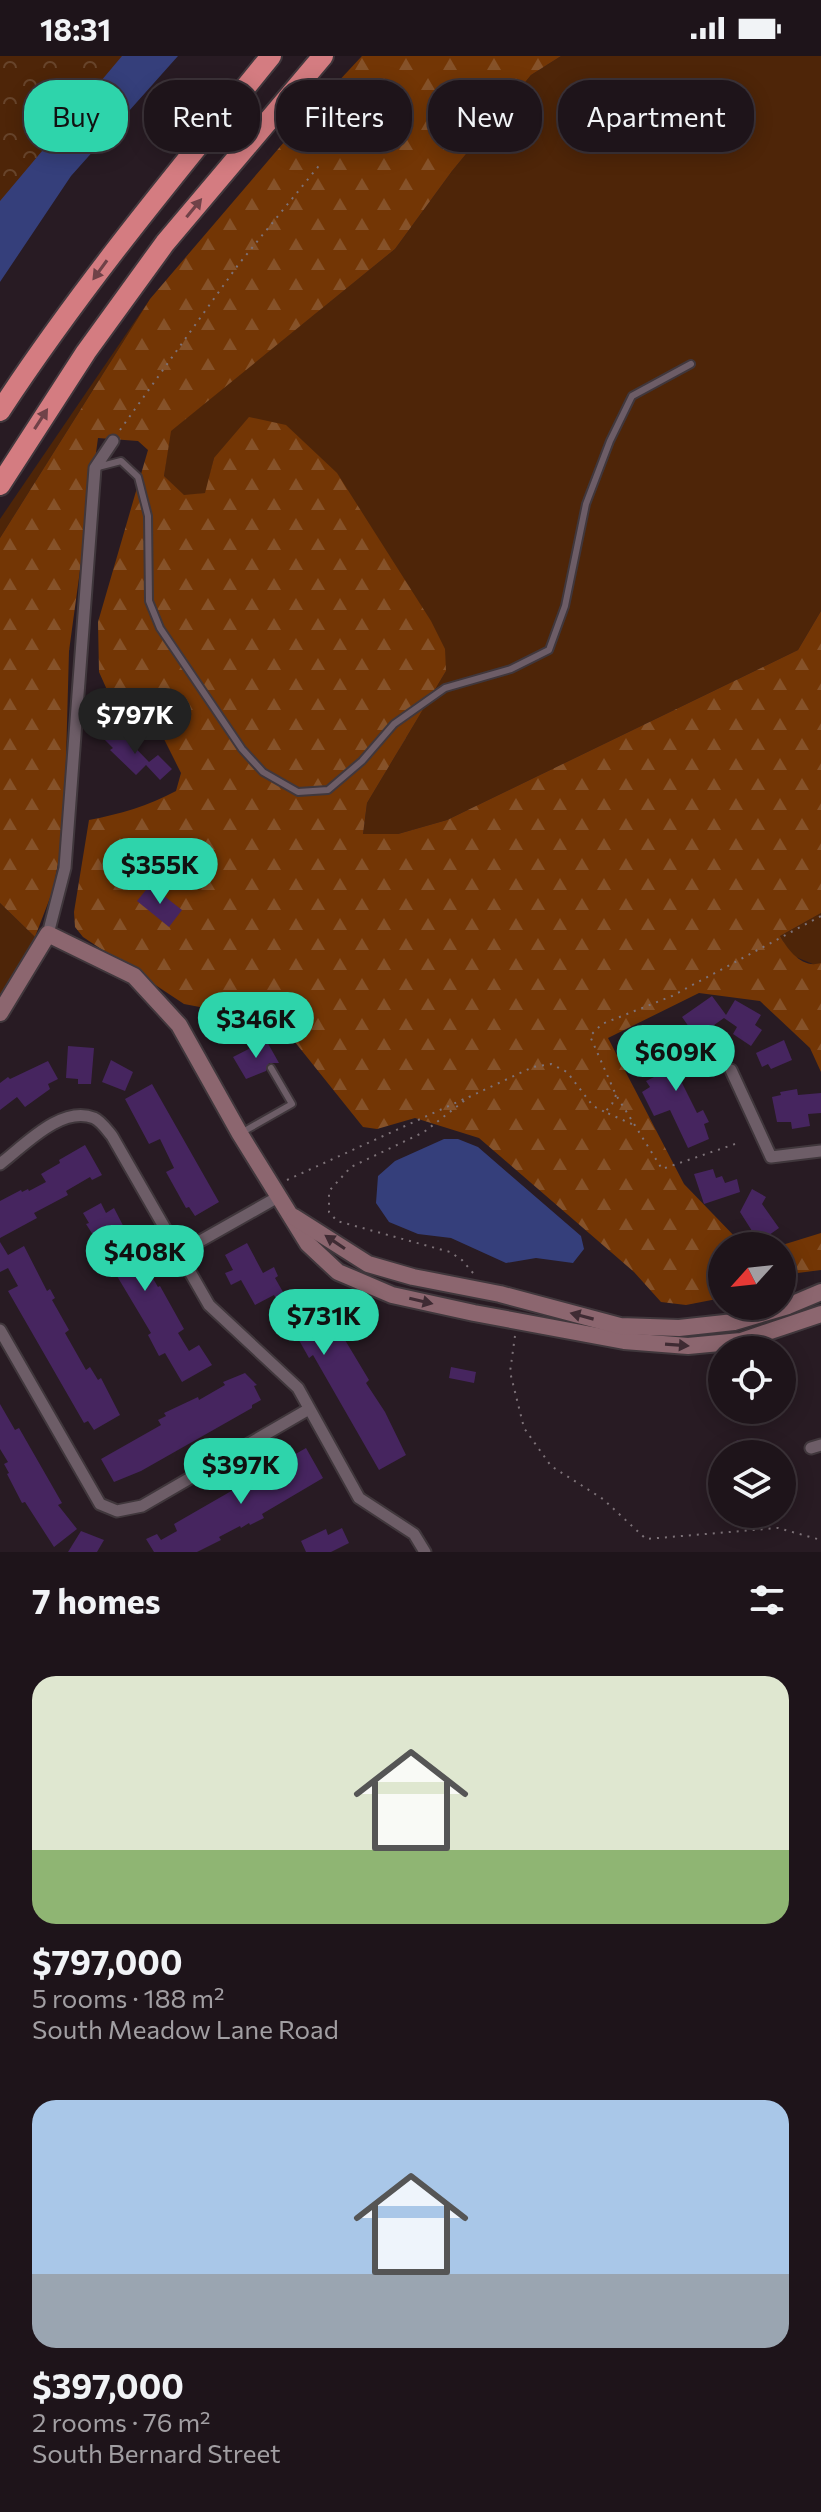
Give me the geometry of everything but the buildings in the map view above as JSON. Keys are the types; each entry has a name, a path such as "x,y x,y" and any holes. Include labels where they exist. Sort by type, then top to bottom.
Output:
{"highway":[{"path":"0,411 35,357 125,236 271,56"},
{"path":"0,485 86,352 165,243 323,56"}],"street":[{"path":"0,1013 48,934 65,868 95,468 113,441"},
{"path":"48,934 134,976 179,1025 240,1134 308,1244 338,1272 392,1295 624,1341 688,1346 741,1341 821,1314"},
{"path":"731,1070 771,1157 821,1151"},
{"path":"0,1164 57,1121 76,1114 97,1119 112,1136 209,1305 298,1388 359,1498 414,1534 425,1552"},
{"path":"179,1253 278,1197"},
{"path":"292,1216 368,1264 413,1277 500,1294 620,1326 679,1328 734,1322 788,1306 821,1292"},
{"path":"0,1330 100,1504 117,1511 142,1506 309,1409"}],"lane":[{"path":"95,468 121,461 138,477 148,516 149,601 160,628 242,749 263,772 298,792 328,790 362,761 394,724 445,688 511,669 549,650 565,606 586,504 610,441 632,396 691,364"},
{"path":"240,1134 292,1104 271,1068"}],"path":[{"path":"113,441 238,265 322,162"},
{"path":"735,1144 662,1169 616,1095 590,1036 602,1024 672,996 821,916"},
{"path":"287,1180 533,1067 551,1064 567,1072 593,1106 635,1126"},
{"path":"605,1112 616,1095"},
{"path":"469,1097 424,1132 351,1167 329,1191 327,1205 337,1221 450,1252 471,1270 477,1281"},
{"path":"517,1321 510,1372 524,1428 551,1466 603,1499 646,1539 778,1528 821,1540"}],"green space":[{"path":"0,56 149,56 128,82 24,80 24,152 70,152 0,238"},
{"path":"362,56 561,56 527,80 428,80 428,152 468,152 395,249 171,431 164,476 184,495 205,493 214,458 249,417 286,425 337,473 431,621 445,649 446,671 367,803 363,834 398,834 447,820 798,650 821,611 821,913 780,936 802,961 821,963 821,1072 810,1048 760,1001 699,993 608,1038 684,1184 730,1232 708,1232 708,1301 686,1305 661,1302 634,1272 479,1138 415,1118 377,1129 363,1127 258,996 205,1008 184,1004 83,937 75,927 74,912 89,820 134,809 176,791 181,773 161,733 108,692 99,672 98,622 148,450 138,441 98,438 69,651 64,831 53,890 35,937 0,903 0,538 150,299 276,151 412,152 412,80 340,80"},
{"path":"561,56 821,56 821,611 798,650 447,820 398,834 363,834 367,803 446,671 214,458 206,493 184,496 164,476 170,431 395,249 468,152 542,152 542,80 527,80"},
{"path":"150,299 0,538 0,519"},
{"path":"0,903 35,937 25,961 0,1000"},
{"path":"821,913 821,963 815,965 791,955 780,936"},
{"path":"821,1233 821,1270 796,1273 796,1241"}],"water":[{"path":"122,56 178,56 157,80 144,80 144,94 128,112 128,80 102,80"},
{"path":"41,152 92,152 71,176 0,282 0,201"},
{"path":"444,1139 458,1139 478,1147 581,1236 584,1249 573,1263 536,1258 506,1263 451,1238 418,1234 389,1222 376,1203 378,1176 395,1161"}]}
